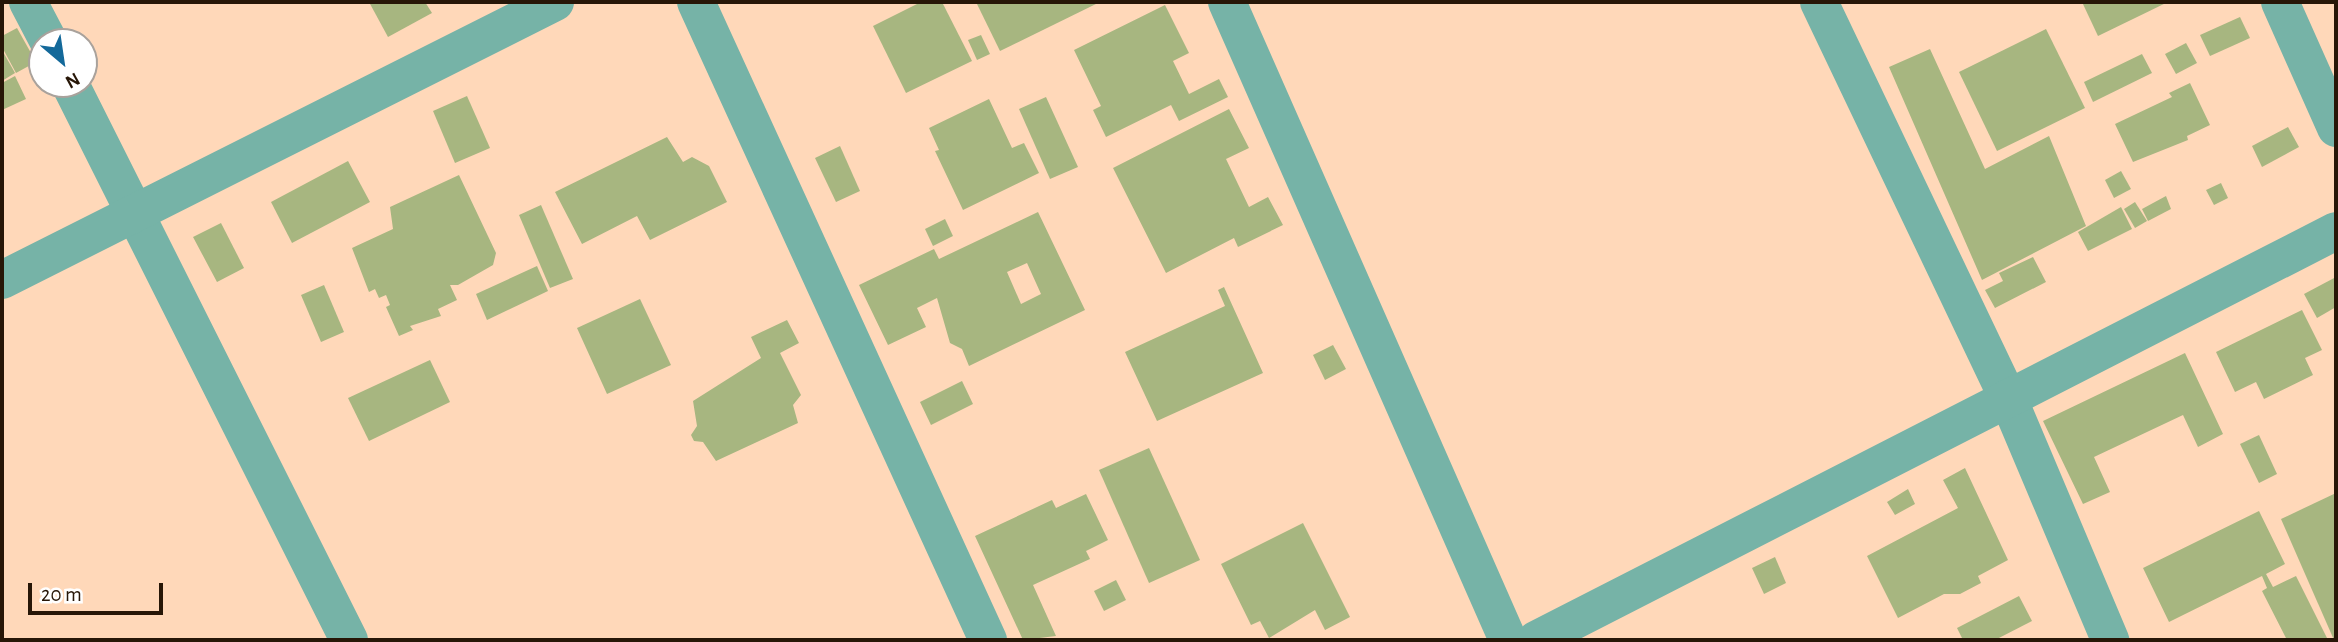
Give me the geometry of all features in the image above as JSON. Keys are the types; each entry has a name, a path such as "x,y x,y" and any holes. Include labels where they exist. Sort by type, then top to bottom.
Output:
{"street":[{"path":"29,2 42,28"},
{"path":"2,280 555,2"},
{"path":"696,2 988,640"},
{"path":"1227,2 1508,640"},
{"path":"1819,2 2008,398 2110,640"},
{"path":"2280,2 2336,128"},
{"path":"77,98 349,640"},
{"path":"1536,640 2336,231"}],"building":[{"path":"369,2 425,2 432,13 388,37"},
{"path":"921,2 942,2 972,61 906,93 873,26"},
{"path":"976,2 1100,2 1000,51"},
{"path":"2082,2 2168,2 2098,36"},
{"path":"1165,5 1189,53 1173,61 1189,94 1219,79 1228,97 1179,121 1171,105 1106,137 1093,110 1101,106 1074,50"},
{"path":"2240,17 2250,38 2210,56 2200,35"},
{"path":"17,28 28,48 28,66 16,73 2,47 2,36"},
{"path":"2046,29 2085,108 1997,151 1959,72"},
{"path":"981,35 990,54 977,60 968,40"},
{"path":"2186,43 2197,63 2176,74 2165,54"},
{"path":"1930,49 1985,169 2049,136 2086,226 1982,280 1889,67"},
{"path":"2,50 15,73 2,81"},
{"path":"2142,54 2152,73 2093,102 2084,82"},
{"path":"15,76 26,99 2,110 2,83"},
{"path":"2190,83 2210,125 2187,136 2188,140 2133,162 2115,124 2172,97 2169,93"},
{"path":"467,96 490,148 455,163 433,111"},
{"path":"1046,97 1078,167 1050,179 1019,109"},
{"path":"989,99 1012,148 1024,143 1039,173 963,210 935,151 939,150 929,128"},
{"path":"1229,109 1249,148 1226,159 1249,207 1268,197 1283,225 1238,247 1234,238 1166,273 1113,168"},
{"path":"2288,127 2299,147 2262,167 2252,146"},
{"path":"667,137 683,162 692,157 709,166 727,202 650,240 637,216 582,244 555,192"},
{"path":"840,146 860,191 836,202 815,158"},
{"path":"348,161 370,202 292,243 271,202"},
{"path":"2121,171 2131,189 2114,198 2105,180"},
{"path":"459,175 496,253 493,265 458,285 450,285 457,300 438,309 441,316 410,326 413,330 399,336 386,307 390,305 386,295 379,298 375,289 369,292 352,248 393,229 390,207"},
{"path":"2221,183 2228,198 2214,205 2206,190"},
{"path":"2166,196 2171,209 2148,221 2142,209"},
{"path":"2135,202 2147,221 2135,228 2124,209"},
{"path":"541,205 573,279 550,288 519,215"},
{"path":"2121,207 2132,229 2088,251 2078,232"},
{"path":"1038,212 1085,310 969,366 962,349 950,343 937,298 917,308 926,327 888,345 859,285 934,249 939,259","holes":["1027,263 1041,294 1021,304 1007,272"]},
{"path":"945,219 953,236 933,246 925,229"},
{"path":"221,223 244,268 217,282 193,237"},
{"path":"2033,257 2046,282 1995,308 1985,290 2003,281 1999,273"},
{"path":"537,266 548,291 487,320 476,294"},
{"path":"2336,277 2336,307 2317,318 2304,294"},
{"path":"324,285 344,332 321,342 301,295"},
{"path":"1224,287 1263,373 1157,421 1125,352 1225,306 1218,290"},
{"path":"640,299 671,365 607,394 577,328"},
{"path":"2302,310 2322,350 2305,358 2313,375 2264,399 2256,382 2235,392 2216,352"},
{"path":"787,320 799,343 780,353 801,395 793,405 798,423 716,461 703,442 694,441 691,435 697,426 693,401 761,358 751,337"},
{"path":"1333,345 1346,369 1325,380 1313,355"},
{"path":"2185,353 2223,434 2198,447 2183,415 2094,457 2110,492 2083,504 2043,421"},
{"path":"430,360 450,402 369,441 348,398"},
{"path":"962,381 973,404 931,425 920,402"},
{"path":"2259,435 2277,474 2259,483 2240,444"},
{"path":"1149,448 1200,560 1149,583 1099,470"},
{"path":"1965,468 2008,560 1978,576 1981,583 1960,594 1944,594 1898,618 1867,556 1958,508 1943,480"},
{"path":"1908,489 1915,504 1895,515 1887,502"},
{"path":"2336,493 2336,639 2334,640 2281,519"},
{"path":"1086,494 1108,540 1086,551 1090,559 1033,585 1056,636 1023,640 975,536 1052,500 1056,508"},
{"path":"2259,511 2285,564 2266,574 2273,587 2296,576 2328,640 2287,640 2262,591 2267,588 2262,576 2169,622 2143,568"},
{"path":"1303,523 1350,617 1325,630 1315,610 1269,638 1260,621 1251,625 1221,564"},
{"path":"1775,557 1786,583 1764,594 1752,568"},
{"path":"1116,580 1126,600 1104,611 1094,591"},
{"path":"2019,596 2032,621 1995,640 1963,640 1957,628"}]}
